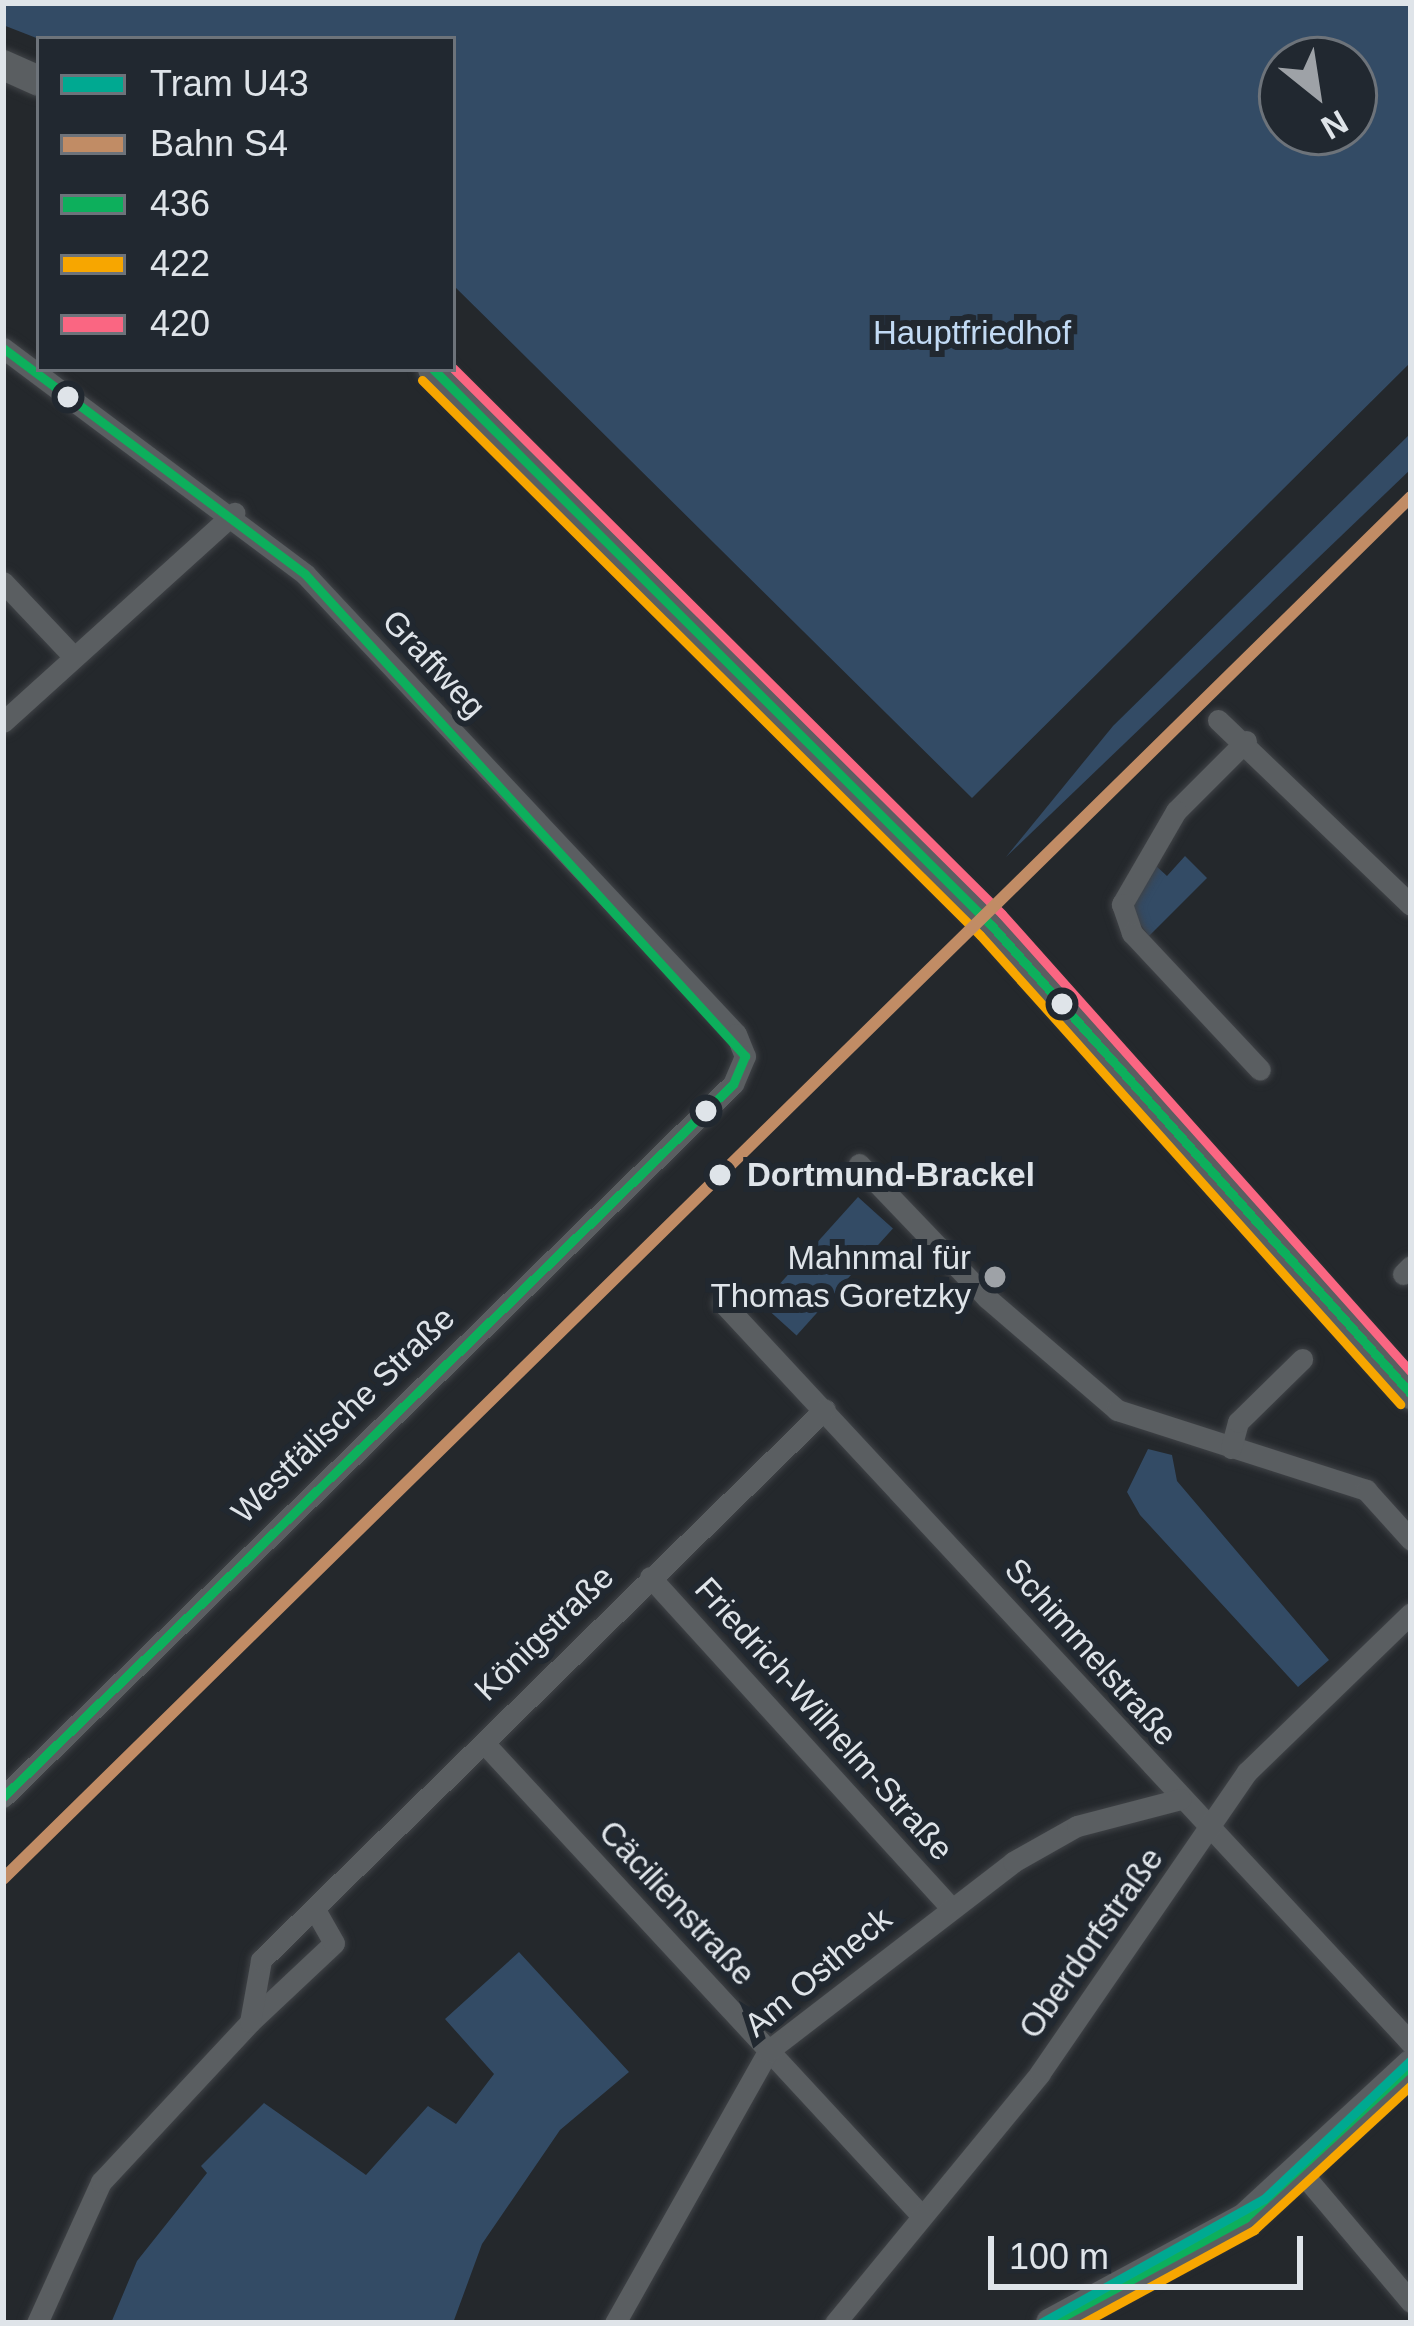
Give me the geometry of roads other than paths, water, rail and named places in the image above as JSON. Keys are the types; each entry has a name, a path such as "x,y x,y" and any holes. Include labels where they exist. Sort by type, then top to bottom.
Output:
{"main road":[{"path":"3,65 36,80"},
{"path":"436,372 992,925 1411,1394"},
{"path":"1051,2323 1224,2230 1302,2173 1411,2065"}],"street":[{"name":"Graffweg","path":"3,348 36,372"},
{"name":"Graffweg","path":"37,372 234,513 304,574 736,1034 745,1057 733,1084"},
{"path":"3,722 234,513"},
{"path":"3,582 73,656"},
{"path":"1219,720 1246,741 1411,905"},
{"path":"1246,741 1176,811 1122,904 1132,933 1260,1070"},
{"name":"Westfälische Straße","path":"3,1798 733,1084"},
{"path":"860,1164 987,1298 1117,1410 1366,1490 1411,1540"},
{"name":"Schimmelstraße","path":"723,1303 1411,2043"},
{"path":"1231,1448 1238,1422 1302,1359"},
{"name":"Königstraße","path":"250,2022 261,1960 825,1409"},
{"name":"Friedrich-Wilhelm-Straße","path":"650,1577 949,1906"},
{"name":"Oberdorfstraße","path":"836,2323 920,2214 1040,2073 1211,1831 1247,1772 1411,1613"},
{"name":"Cäcilienstraße","path":"484,1743 920,2214"},
{"name":"Am Ostheck","path":"615,2323 767,2051 949,1906 1077,1826 1181,1799"},
{"path":"38,2323 101,2182 250,2022 334,1943 314,1908"},
{"path":"1302,2173 1411,2302"}],"tram line":[{"name":"U43","path":"1041,2323 1264,2199 1411,2060"}],"rail line":[{"name":"S4","path":"3,1879 1411,497"}],"place":[{"name":"Dortmund-Brackel","path":"720,1175"},
{"name":"Mahnmal für Thomas Goretzky","path":"995,1277"}],"park label":[{"name":"Hauptfriedhof","path":"972,333"}]}
